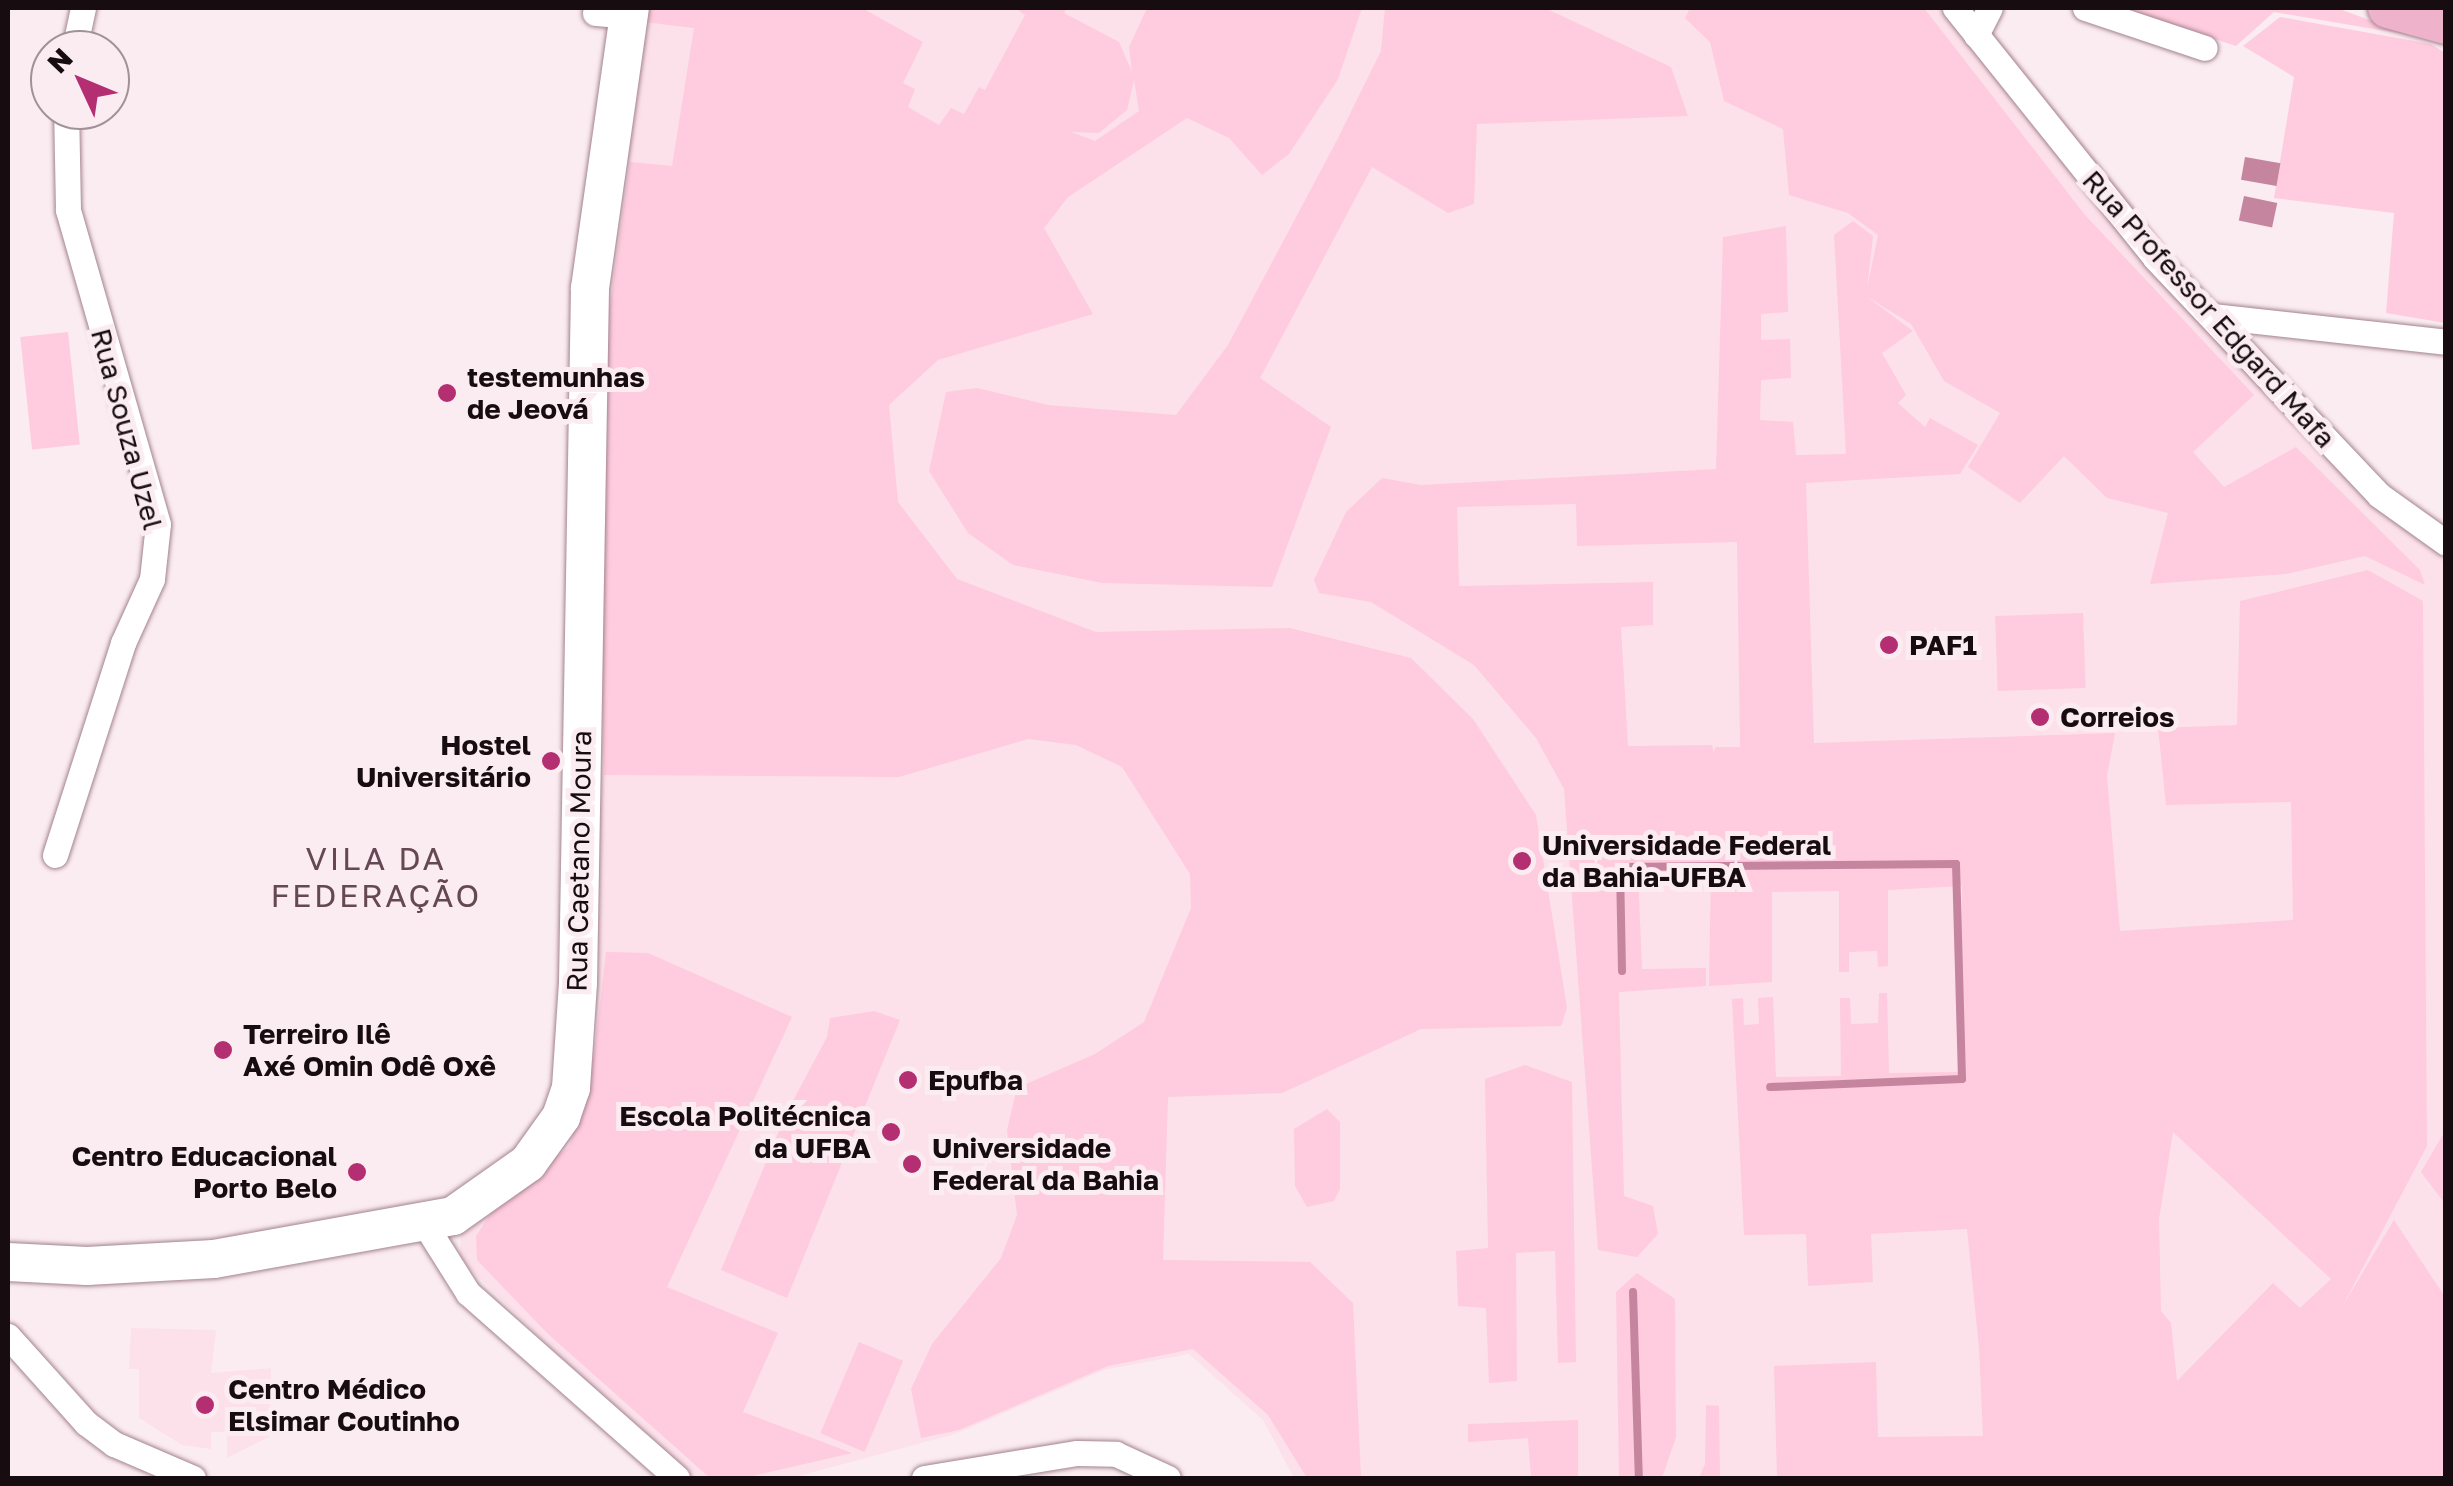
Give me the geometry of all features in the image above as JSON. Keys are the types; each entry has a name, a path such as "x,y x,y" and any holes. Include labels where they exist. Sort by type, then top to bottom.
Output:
{"main road":[{"path":"2388,8 2446,24"},
{"name":"Rua Caetano Moura","path":"8,1262 87,1266 214,1259 424,1223 478,1204 528,1164 562,1117 571,1088 590,288 618,12"}],"street":[{"name":"Rua Professor Edgard Mafa","path":"1955,8 2155,258 2379,496 2446,543"},
{"path":"1976,35 1990,8"},
{"path":"2085,8 2204,48"},
{"name":"Rua Souza Uzel","path":"55,855 123,644 152,579 158,524 68,210 66,130"},
{"path":"2212,316 2446,342"},
{"path":"424,1223 468,1293 677,1478"},
{"path":"8,1336 86,1423 114,1444 193,1478"},
{"path":"924,1478 1077,1453 1116,1454 1168,1478"}],"shaded area":[{"name":"Universidade Federal da Bahia-UFBA","path":"639,8 1973,8 2259,359 2445,545 2445,1478 1294,1478 1263,1420 1189,1354 1104,1370 955,1434 791,1478 683,1478 460,1259 461,1231 567,1141 596,1040 605,310"},
{"path":"645,8 862,8 923,42 903,83 915,89 908,107 939,125 951,108 964,114 979,87 985,90 1025,15 1015,8 1067,8 1064,13 1119,42 1132,72 1129,47 1147,8 1362,8 1338,79 1289,154 1262,175 1229,138 1187,118 1068,197 1044,228 1093,314 938,360 889,405 898,502 957,579 1096,632 1290,628 1411,658 1473,719 1536,815 1567,1008 1561,1026 1421,1029 1282,1093 1168,1097 1163,1260 1310,1262 1353,1303 1361,1478 1307,1478 1268,1415 1193,1349 1108,1366 959,1430 921,1438 911,1389 932,1344 1001,1258 1017,1215 1007,1130 1017,1088 1095,1054 1144,1022 1191,908 1190,874 1122,767 1076,745 1028,739 899,777 604,775 597,398 630,162 672,166 694,28 644,22","holes":["1134,80 1139,111 1095,141 1071,132 1099,133 1127,110"]},
{"path":"1385,8 1545,8 1671,67 1688,116 1477,124 1474,204 1448,213 1372,167 1260,378 1331,427 1272,587 1102,583 1013,565 968,533 929,471 946,392 977,388 1048,405 1176,415 1228,345 1336,142 1381,51"},
{"path":"1690,8 1924,8 2085,215 2254,395 2193,452 2224,487 2296,447 2420,570 2425,585 2365,556 2286,574 2150,584 2168,513 2107,498 2064,456 2020,503 1968,467 2000,413 1944,381 1911,324 1866,296 1913,331 1882,353 1906,395 1898,403 1925,427 1930,418 1978,445 1960,474 1806,483 1814,743 2115,733 2107,776 2120,931 2293,920 2291,802 2166,805 2158,728 2237,725 2240,601 2368,570 2423,601 2427,1146 2341,1309 2394,1220 2445,1297 2445,1478 1777,1478 1774,1366 1876,1362 1878,1437 1983,1436 1979,1348 1967,1229 1871,1234 1873,1282 1808,1286 1806,1234 1744,1235 1732,999 1743,998 1744,1025 1759,1024 1758,998 1773,997 1776,1077 1841,1076 1840,998 1850,998 1851,1024 1878,1023 1879,993 1887,993 1889,1073 1958,1072 1962,886 1888,890 1888,966 1878,967 1877,951 1849,952 1849,972 1839,972 1839,891 1772,892 1772,982 1709,986 1711,870 1638,873 1642,969 1706,968 1706,986 1619,992 1624,1196 1653,1206 1658,1234 1637,1257 1598,1250 1564,789 1536,738 1474,665 1371,602 1319,593 1314,580 1346,512 1382,478 1421,485 1716,469 1723,237 1786,226 1788,312 1761,314 1761,340 1790,339 1791,378 1761,380 1760,420 1793,422 1796,455 1846,454 1834,235 1853,221 1873,236 1867,289 1878,235 1848,213 1789,195 1783,129 1724,101 1710,42 1685,18","holes":["1576,504 1577,546 1737,542 1740,747 1715,747 1714,753 1712,745 1628,746 1621,627 1653,625 1653,582 1459,586 1457,507","2173,1132 2331,1279 2300,1308 2273,1283 2177,1381 2171,1323 2161,1311 2159,1219"]},
{"path":"2122,8 2337,8 2409,35 2274,12 2236,46"},
{"path":"2280,17 2431,44 2445,53 2445,323 2386,313 2394,213 2274,198 2294,77 2243,46"},
{"path":"2245,157 2280,163 2276,186 2241,180"},
{"path":"2244,196 2277,203 2272,228 2239,220"},
{"path":"68,332 80,444 32,449 20,337"},
{"path":"2083,613 2086,688 1998,691 1995,616"},
{"path":"606,952 648,953 792,1017 667,1287 778,1333 743,1412 852,1453 744,1478 710,1478 547,1333 477,1260 476,1236 499,1201 569,1147 594,1056"},
{"path":"874,1011 900,1020 787,1298 721,1270 787,1112 827,1037 830,1018"},
{"path":"1525,1065 1572,1082 1576,1362 1558,1363 1555,1251 1516,1253 1517,1381 1489,1383 1486,1308 1458,1306 1456,1251 1488,1248 1485,1079"},
{"path":"1327,1109 1340,1122 1340,1189 1334,1201 1307,1207 1295,1186 1294,1129"},
{"path":"2446,1133 2445,1204 2421,1172"},
{"path":"1637,1273 1675,1299 1676,1437 1662,1478 1619,1478 1616,1292"},
{"name":"Centro Médico Elsimar Coutinho","path":"131,1328 216,1330 211,1373 271,1368 269,1437 227,1458 227,1432 211,1432 211,1449 182,1445 139,1418 139,1369 129,1369"},
{"path":"859,1342 903,1361 865,1452 820,1433"},
{"path":"1706,1405 1719,1406 1720,1478 1699,1478 1705,1464"},
{"path":"1578,1420 1578,1478 1531,1478 1528,1438 1468,1442 1468,1424"}],"waterway":[{"path":"1622,971 1620,867 1956,864 1962,1079 1770,1087"},
{"path":"1633,1292 1639,1478"}],"place":[{"name":"testemunhas de Jeová","path":"447,393"},
{"name":"PAF1","path":"1889,645"},
{"name":"Correios","path":"2040,717"},
{"name":"Hostel Universitário","path":"551,761"},
{"name":"Universidade Federal da Bahia-UFBA","path":"1522,861"},
{"name":"Terreiro Ilê Axé Omin Odê Oxê","path":"223,1050"},
{"name":"Epufba","path":"908,1080"},
{"name":"Escola Politécnica da UFBA","path":"891,1132"},
{"name":"Universidade Federal da Bahia","path":"912,1164"},
{"name":"Centro Educacional Porto Belo","path":"357,1172"},
{"name":"Centro Médico Elsimar Coutinho","path":"205,1405"}],"district":[{"name":"VILA DA FEDERAÇÃO","path":"376,878"}]}
